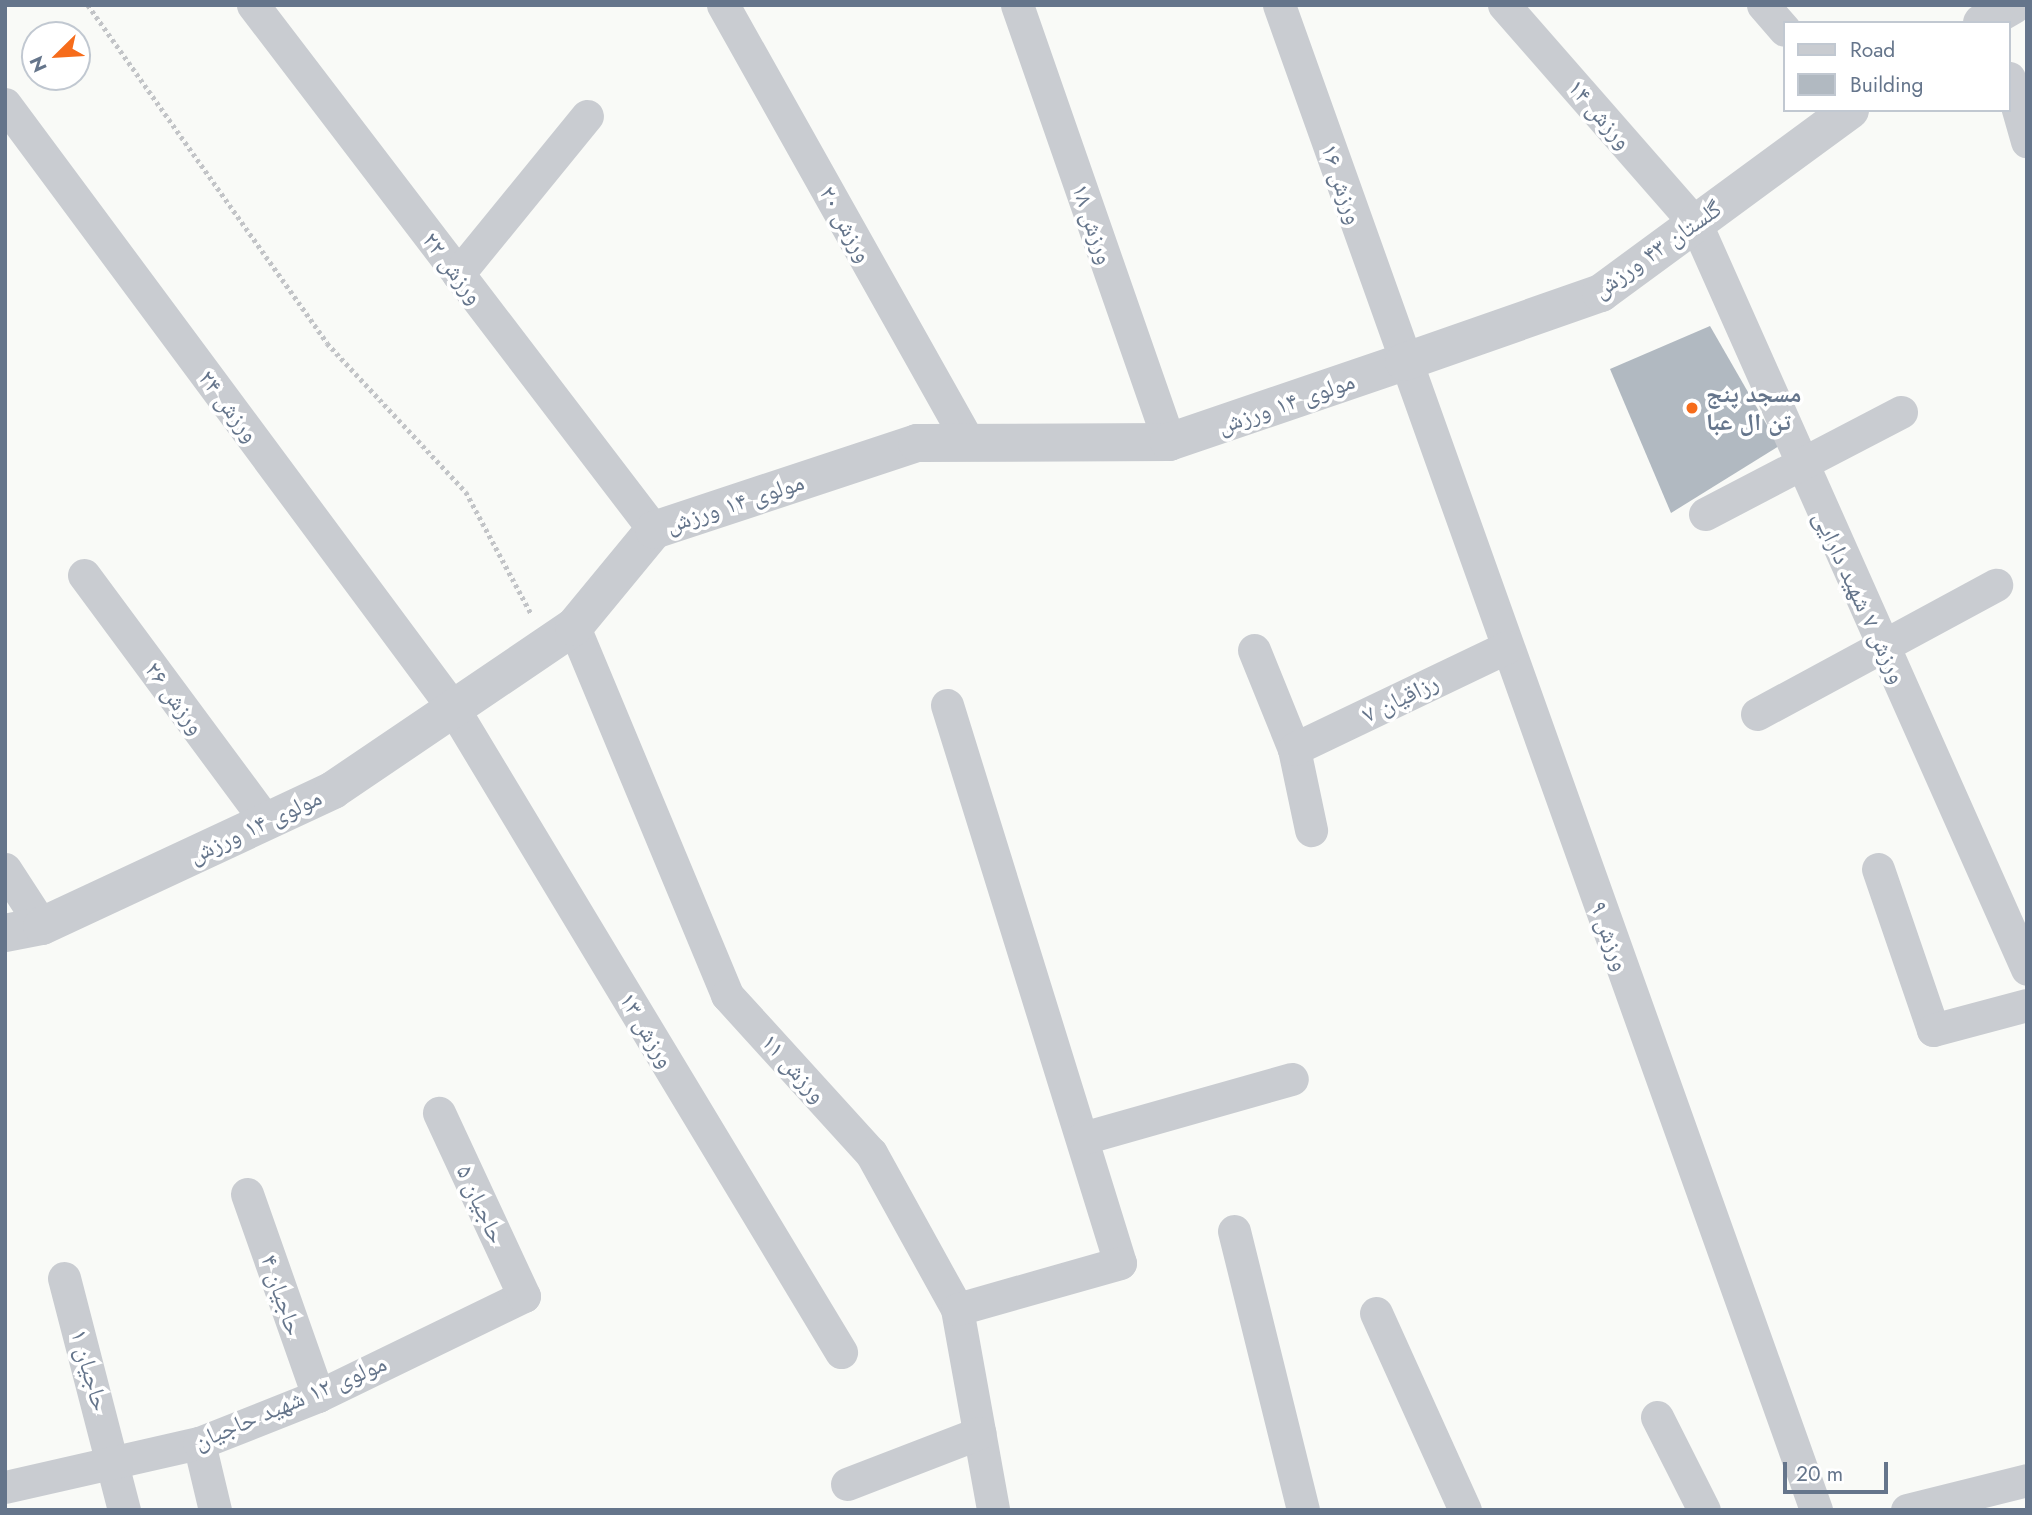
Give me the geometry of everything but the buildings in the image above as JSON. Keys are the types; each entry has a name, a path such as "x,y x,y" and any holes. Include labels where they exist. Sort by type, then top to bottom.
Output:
{"street":[{"name":"ورزش ۲۲","path":"253,5 654,530"},
{"name":"ورزش ۲۰","path":"723,5 969,443"},
{"name":"ورزش ۱۸","path":"1017,5 1169,442"},
{"name":"ورزش ۱۶","path":"1279,5 1404,362"},
{"name":"ورزش ۱۴","path":"1504,5 1696,223"},
{"path":"1763,5 1784,29"},
{"path":"2011,85 2027,141"},
{"name":"گلستان ۴۳ ورزش","path":"1404,362 1601,293 1847,112"},
{"path":"458,274 587,116"},
{"name":"ورزش ۲۴","path":"11,124 453,708"},
{"name":"ورزش ۷ شهید دارایی","path":"1696,223 1800,465 2027,969"},
{"name":"مولوی ۱۴ ورزش","path":"24,929 333,790 561,636 654,530 917,443 1169,442 1404,362"},
{"name":"ورزش ۹","path":"1404,362 1816,1510"},
{"path":"1705,514 1901,412"},
{"name":"ورزش ۲۶","path":"84,575 266,821"},
{"path":"1757,714 1996,585"},
{"name":"ورزش ۱۱","path":"561,636 727,995 871,1153 957,1309 992,1510"},
{"name":"رزاقیان ۷","path":"1294,749 1507,647"},
{"path":"1254,650 1294,749 1311,830"},
{"path":"947,705 1120,1263 957,1309"},
{"name":"ورزش ۱۳","path":"453,708 841,1352"},
{"path":"5,869 24,929"},
{"path":"1878,869 1933,1030 2027,1004"},
{"path":"1083,1138 1292,1079"},
{"name":"حاجیان ۵","path":"439,1113 524,1296"},
{"name":"حاجیان ۴","path":"247,1194 318,1396"},
{"path":"1234,1231 1303,1510"},
{"name":"حاجیان ۱","path":"64,1278 116,1461 124,1510"},
{"name":"مولوی ۱۲ شهید حاجیان","path":"5,1487 199,1443 318,1396 524,1296"},
{"path":"1376,1313 1465,1510"},
{"path":"1657,1417 1704,1510"},
{"path":"847,1484 979,1433"},
{"path":"199,1443 215,1510"},
{"path":"1907,1510 1978,1502 2027,1480"}],"path":[{"path":"88,5 327,343 466,492 561,636"}],"place":[{"name":"مسجد پنج تن ال عبا","path":"1692,408"}]}
